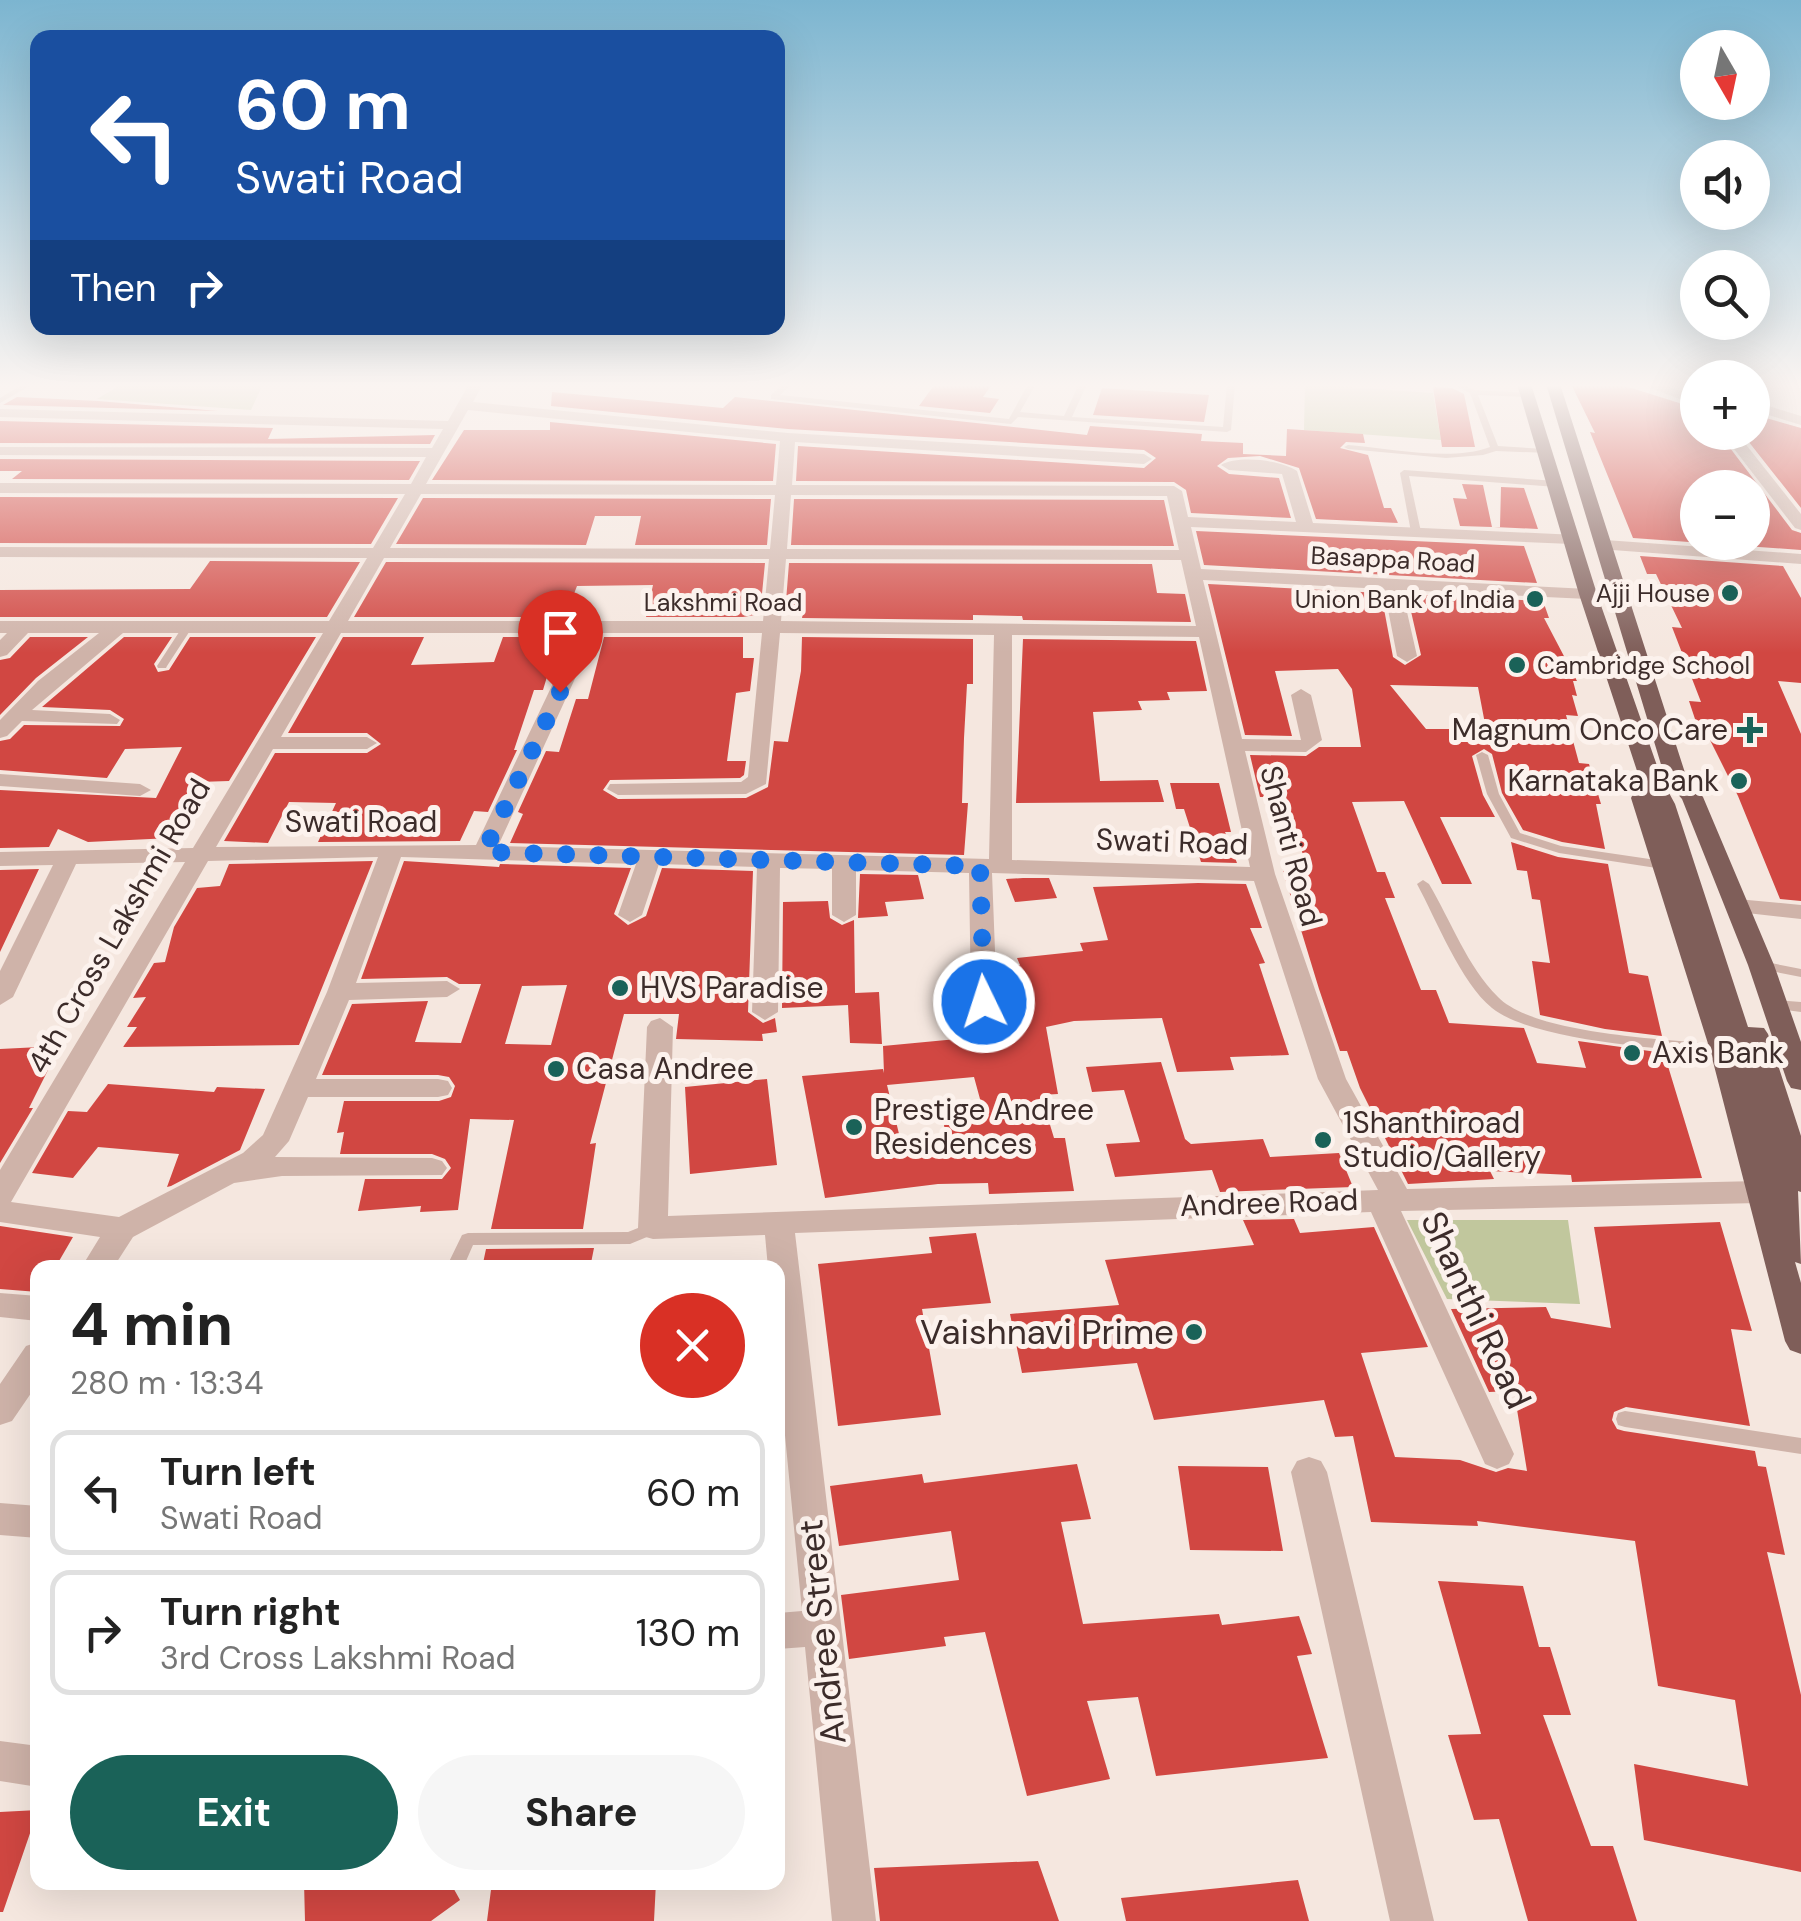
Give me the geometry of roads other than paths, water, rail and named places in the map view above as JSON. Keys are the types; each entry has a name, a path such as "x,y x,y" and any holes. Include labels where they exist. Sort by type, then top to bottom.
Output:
{"main road":[{"path":"1553,474 1588,594 1669,792 1801,1181"},
{"path":"1582,474 1605,546 1715,958 1801,1252"},
{"path":"1801,1081 1788,1006 1761,965 1692,798 1669,792 1642,798 1723,1050 1801,1341"}],"street":[{"name":"4th Cross Lakshmi Road","path":"0,1195 426,474"},
{"path":"521,489 532,474"},
{"path":"618,789 746,788 758,778 785,474"},
{"path":"1290,474 1306,527"},
{"path":"1760,474 1801,526"},
{"path":"0,488 784,488"},
{"name":"Shanti Road","path":"784,488 1174,491 1263,874 1332,1079 1389,1199"},
{"path":"1180,522 1570,539"},
{"path":"1605,546 1795,559 1801,579"},
{"name":"Basappa Road","path":"0,552 780,553 1192,564 1392,584 1588,594"},
{"path":"1392,584 1407,656"},
{"path":"0,651 23,627"},
{"path":"0,732 45,685 118,627"},
{"path":"484,852 590,627"},
{"name":"Lakshmi Road","path":"0,628 772,627 1206,632"},
{"path":"984,1002 1003,630"},
{"path":"1159,632 1191,643 1212,658"},
{"path":"1233,745 1306,746 1312,740 1300,695"},
{"path":"17,715 110,720"},
{"path":"266,743 367,743"},
{"path":"0,780 140,790"},
{"path":"101,1260 122,1229 222,1178 275,1141 340,992 392,850"},
{"name":"Swati Road","path":"0,860 392,850 1263,874"},
{"path":"0,997 68,857"},
{"path":"630,916 650,858"},
{"path":"765,1012 768,862"},
{"path":"844,863 844,915"},
{"path":"1737,906 1801,912"},
{"path":"340,992 447,989"},
{"path":"653,1228 660,1026"},
{"path":"298,1088 438,1088"},
{"path":"222,1178 282,1166 432,1168"},
{"name":"Andree Road","path":"653,1228 1389,1199 1759,1192"},
{"name":"Shanthi Road","path":"1389,1199 1497,1454"},
{"path":"0,1212 122,1229"},
{"name":"Andree Street","path":"780,1224 784,1260"},
{"name":"Andree Street","path":"785,1274 854,1921"},
{"path":"0,1306 30,1308"},
{"path":"6,1393 30,1364"},
{"path":"1309,1472 1412,1921"},
{"path":"0,1519 30,1521"},
{"path":"785,1630 820,1628"},
{"path":"0,1761 30,1765"}],"lane":[{"path":"1404,474 1416,532"},
{"path":"1413,474 1556,484"},
{"path":"162,666 188,626"},
{"path":"1482,754 1493,794 1515,835 1559,849 1664,865"},
{"path":"1424,884 1484,990 1498,1006 1516,1017 1723,1050"},
{"path":"1761,965 1801,973"},
{"path":"458,1260 468,1239 630,1238 653,1228"},
{"path":"1625,1419 1801,1446"}],"place":[{"name":"Ajji House","path":"1730,593"},
{"name":"Union Bank of India","path":"1535,599"},
{"name":"Cambridge School","path":"1517,665"},
{"name":"Magnum Onco Care","path":"1750,730"},
{"name":"Karnataka Bank","path":"1739,781"},
{"name":"HVS Paradise","path":"620,988"},
{"name":"Axis Bank","path":"1632,1053"},
{"name":"Casa Andree","path":"556,1069"},
{"name":"Prestige Andree Residences","path":"854,1127"},
{"name":"1Shanthiroad Studio/Gallery","path":"1323,1140"},
{"name":"Vaishnavi Prime","path":"1194,1332"}]}
